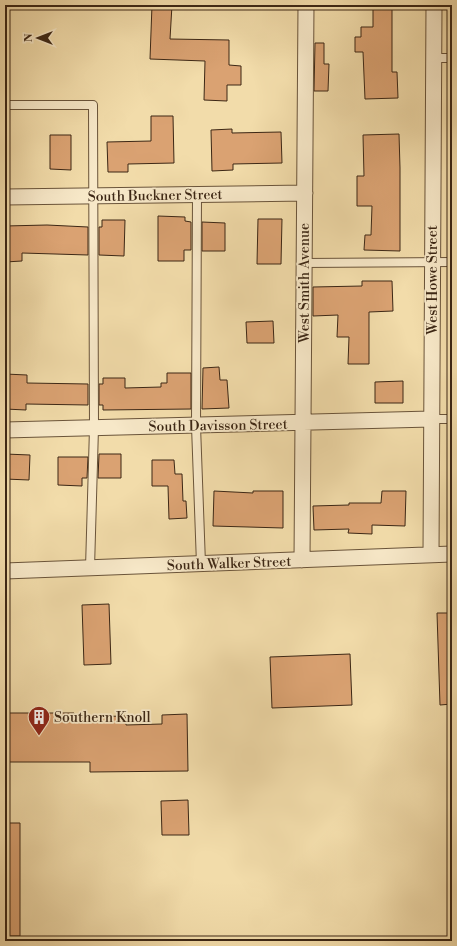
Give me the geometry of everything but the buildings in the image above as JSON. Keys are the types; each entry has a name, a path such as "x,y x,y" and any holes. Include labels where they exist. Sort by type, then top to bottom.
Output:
{"street":[{"name":"West Smith Avenue","path":"302,560 306,5"},
{"name":"West Howe Street","path":"431,555 434,5"},
{"name":"South Buckner Street","path":"5,197 305,193"},
{"name":"South Davisson Street","path":"5,430 431,419"},
{"name":"South Walker Street","path":"5,571 452,554"}],"lane":[{"path":"433,58 452,58"},
{"path":"5,105 93,105 94,428 90,568"},
{"path":"197,194 196,426 201,564"},
{"path":"304,263 452,262"},
{"path":"431,419 452,419"}],"place":[{"name":"Southern Knoll","path":"39,736"}]}
